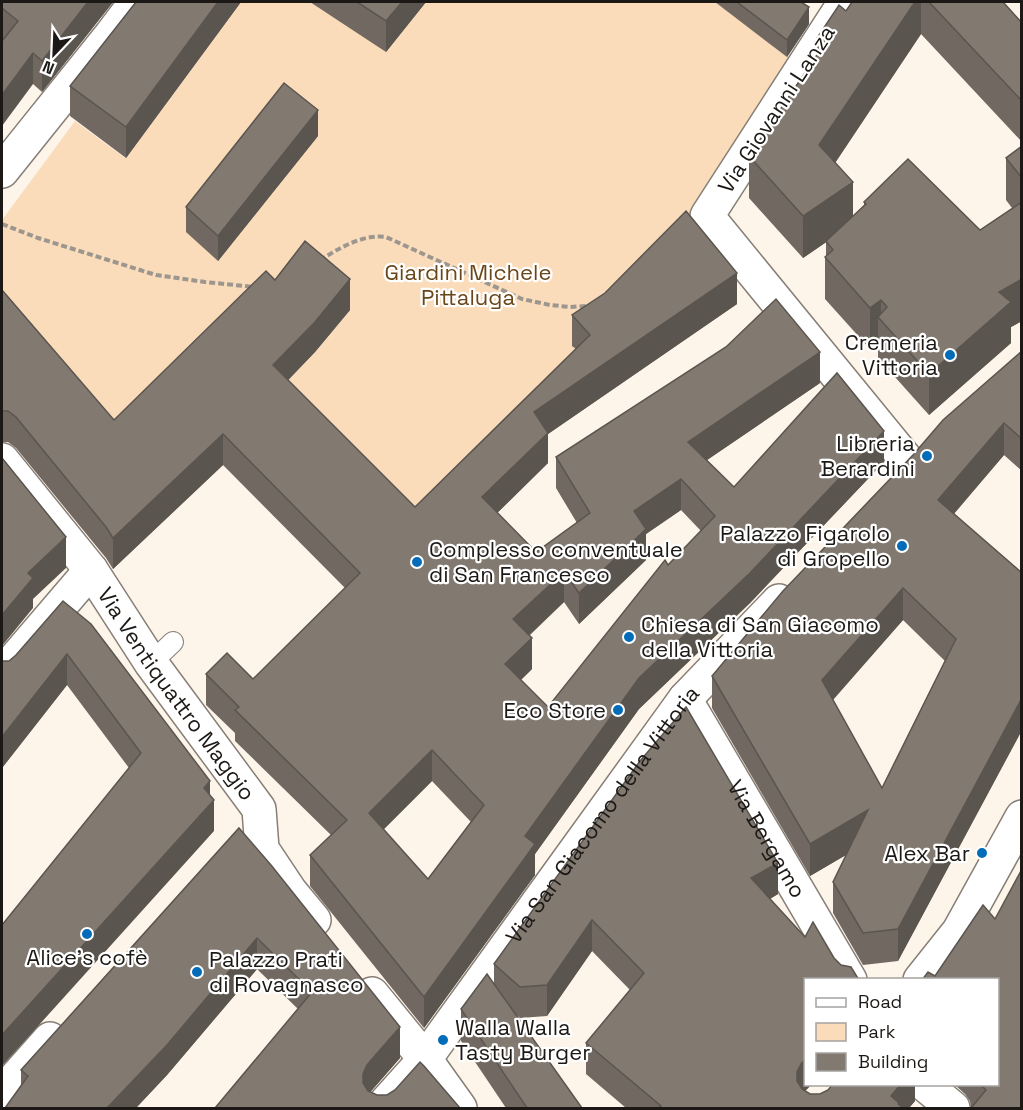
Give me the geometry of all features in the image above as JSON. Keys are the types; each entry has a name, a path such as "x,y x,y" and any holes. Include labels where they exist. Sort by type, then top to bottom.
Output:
{"street":[{"path":"2,171 136,2"},
{"name":"Via Giovanni Lanza","path":"844,2 706,216 900,473 930,439"},
{"name":"Via Ventiquattro Maggio","path":"2,460 162,652 259,809 262,849 290,891 335,947"},
{"path":"2,674 92,570"},
{"name":"Via San Giacomo della Vittoria","path":"381,1108 424,1059 685,699 800,578"},
{"name":"Via Bergamo","path":"685,699 849,978"},
{"path":"234,836 259,809"},
{"path":"922,978 959,931 1022,817"},
{"path":"357,975 460,1108"},
{"path":"2,1093 66,1022"},
{"path":"926,1086 953,1108"}],"path":[{"path":"2,224 38,238 156,275 261,288"},
{"path":"310,265 362,239 375,236 386,237 522,299 549,305 591,306"}],"green space":[{"name":"Giardini Michele Pittaluga","path":"241,2 715,2 790,58 674,239 573,345 590,366 415,537 273,396 315,352 350,310 114,451 2,320 2,220 75,121 125,158"}],"building":[{"path":"2,2 88,2 42,61 33,53 2,95 2,41 18,21 2,8"},
{"path":"136,2 218,2 126,127 70,86"},
{"path":"357,2 402,2 386,21"},
{"path":"737,2 801,2 809,7 787,40"},
{"path":"852,2 915,2 819,145 853,182 803,216 749,156 825,43 817,38 839,5 846,11"},
{"path":"929,2 1003,2 1022,23 1022,101"},
{"path":"284,83 318,110 218,236 186,207"},
{"path":"1022,146 1022,178 1006,158"},
{"path":"908,159 980,230 1022,202 1022,279 999,292 1011,302 929,374 878,317 887,307 881,300 870,308 825,257 833,250 826,241 866,204 864,202"},
{"path":"686,211 737,273 534,412 548,433 482,497 536,552 590,513 556,457 726,347 776,299 820,352 688,442 734,487 837,373 884,431 750,573 639,678 525,836 535,844 424,997 310,855 347,820 235,710 239,707 206,674 227,653 253,679 360,573 223,434 113,538 16,417 8,411 2,411 2,290 114,420 266,271 275,280 305,241 350,279 315,322 273,365 415,507 590,335 572,315 605,293","holes":["681,479 715,516 668,565 665,560 548,707 505,664 532,638 513,619 564,572 579,593 646,529 634,511","432,750 484,805 428,879 369,813"]},
{"path":"1022,351 1022,439 1004,423 938,500 1022,573 1022,698 898,929 863,933 833,882 868,810 810,844 712,676 783,591 913,455 943,420","holes":["903,588 956,639 882,788 822,680"]},
{"path":"2,458 66,537 28,573 33,578 2,615"},
{"path":"63,601 91,624 210,781 204,788 214,800 2,1035 2,925 141,753 67,654 2,737 2,661 9,661 16,655"},
{"path":"686,707 778,863 751,878 805,937 813,922 834,958 841,965 851,967 858,978 804,978 804,1061 797,1072 797,1081 802,1089 810,1094 820,1094 831,1086 899,1086 891,1096 903,1108 658,1108 661,1106 586,1043 644,973 592,920 547,985 520,987 494,964 640,761"},
{"path":"239,828 400,1027 367,1065 363,1074 363,1083 368,1091 377,1095 387,1095 395,1090 420,1062 460,1108 215,1108 312,992 257,938 167,1045 107,1108 5,1108 28,1076 21,1070"},
{"path":"1022,869 1022,1108 971,1108 986,1090 982,1086 999,1086 999,978 924,978 928,972 935,976 983,905 995,919"},
{"path":"487,974 582,1108 527,1108 461,1009"}],"place":[{"name":"Cremeria Vittoria","path":"950,355"},
{"name":"Libreria Berardini","path":"927,456"},
{"name":"Palazzo Figarolo di Gropello","path":"902,546"},
{"name":"Complesso conventuale di San Francesco","path":"417,562"},
{"name":"Chiesa di San Giacomo della Vittoria","path":"629,637"},
{"name":"Eco Store","path":"618,710"},
{"name":"Alex Bar","path":"982,853"},
{"name":"Alice's cofè","path":"87,934"},
{"name":"Palazzo Prati di Rovagnasco","path":"197,972"},
{"name":"Walla Walla Tasty Burger","path":"443,1040"}]}
